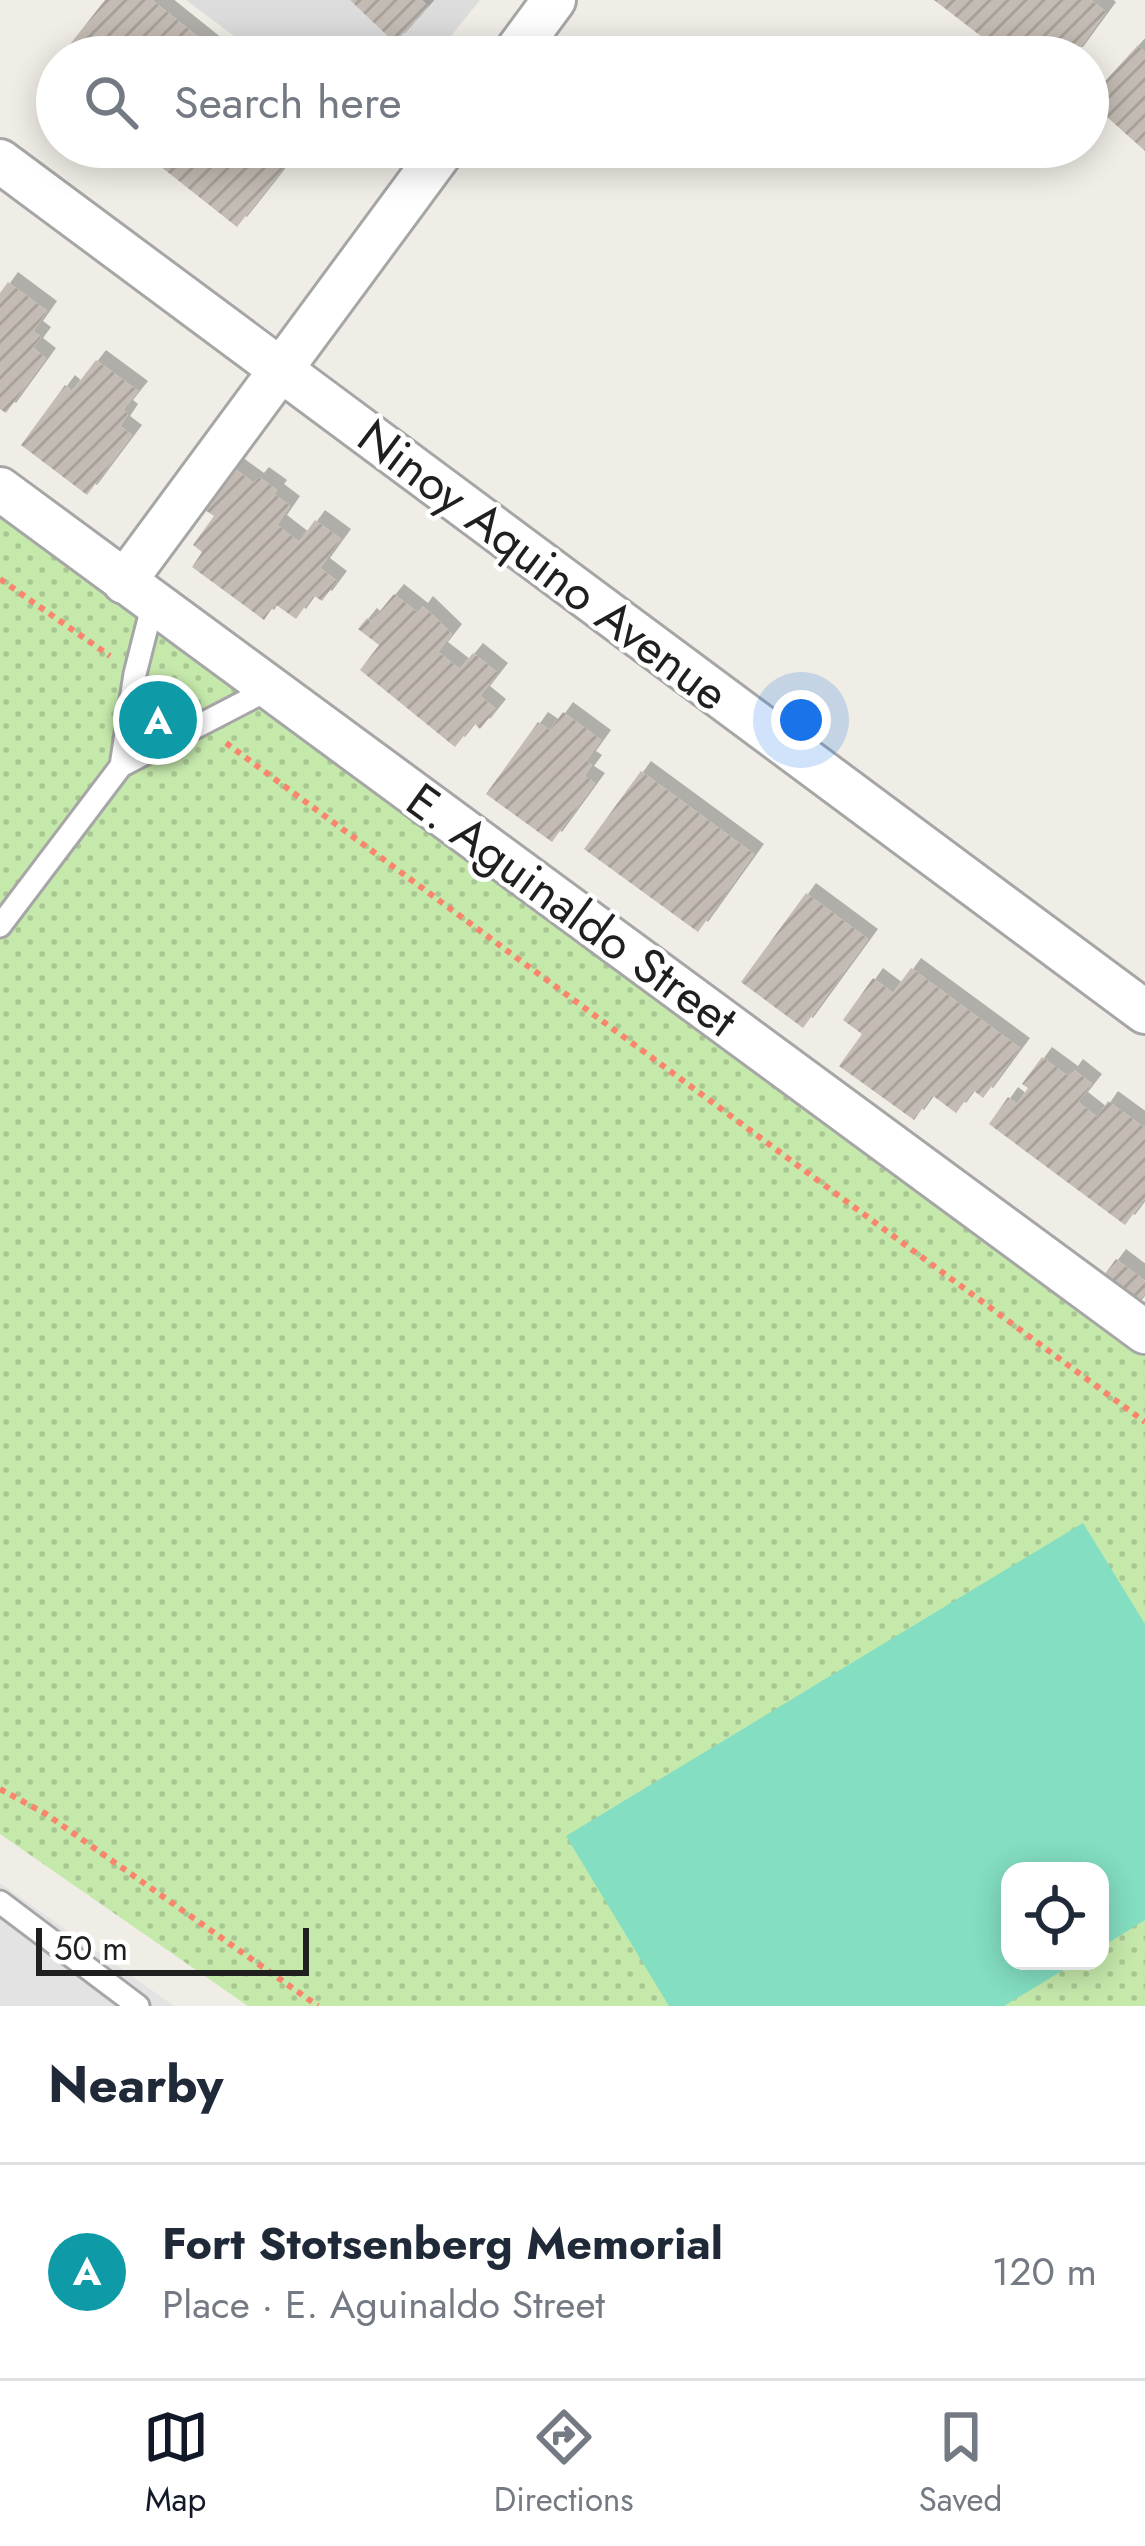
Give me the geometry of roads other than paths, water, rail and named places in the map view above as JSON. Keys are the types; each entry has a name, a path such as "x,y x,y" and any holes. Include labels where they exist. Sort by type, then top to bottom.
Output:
{"street":[{"path":"527,36 554,0"},
{"name":"Ninoy Aquino Avenue","path":"0,161 1145,1012"},
{"path":"138,592 280,370 429,168"},
{"name":"E. Aguinaldo Street","path":"0,489 1145,1331"}],"lane":[{"path":"122,766 135,674 138,592"},
{"path":"0,926 122,766 271,688"},
{"path":"0,1902 138,2006"}],"place":[{"name":"Fort Stotsenberg Memorial","path":"158,720"}]}
